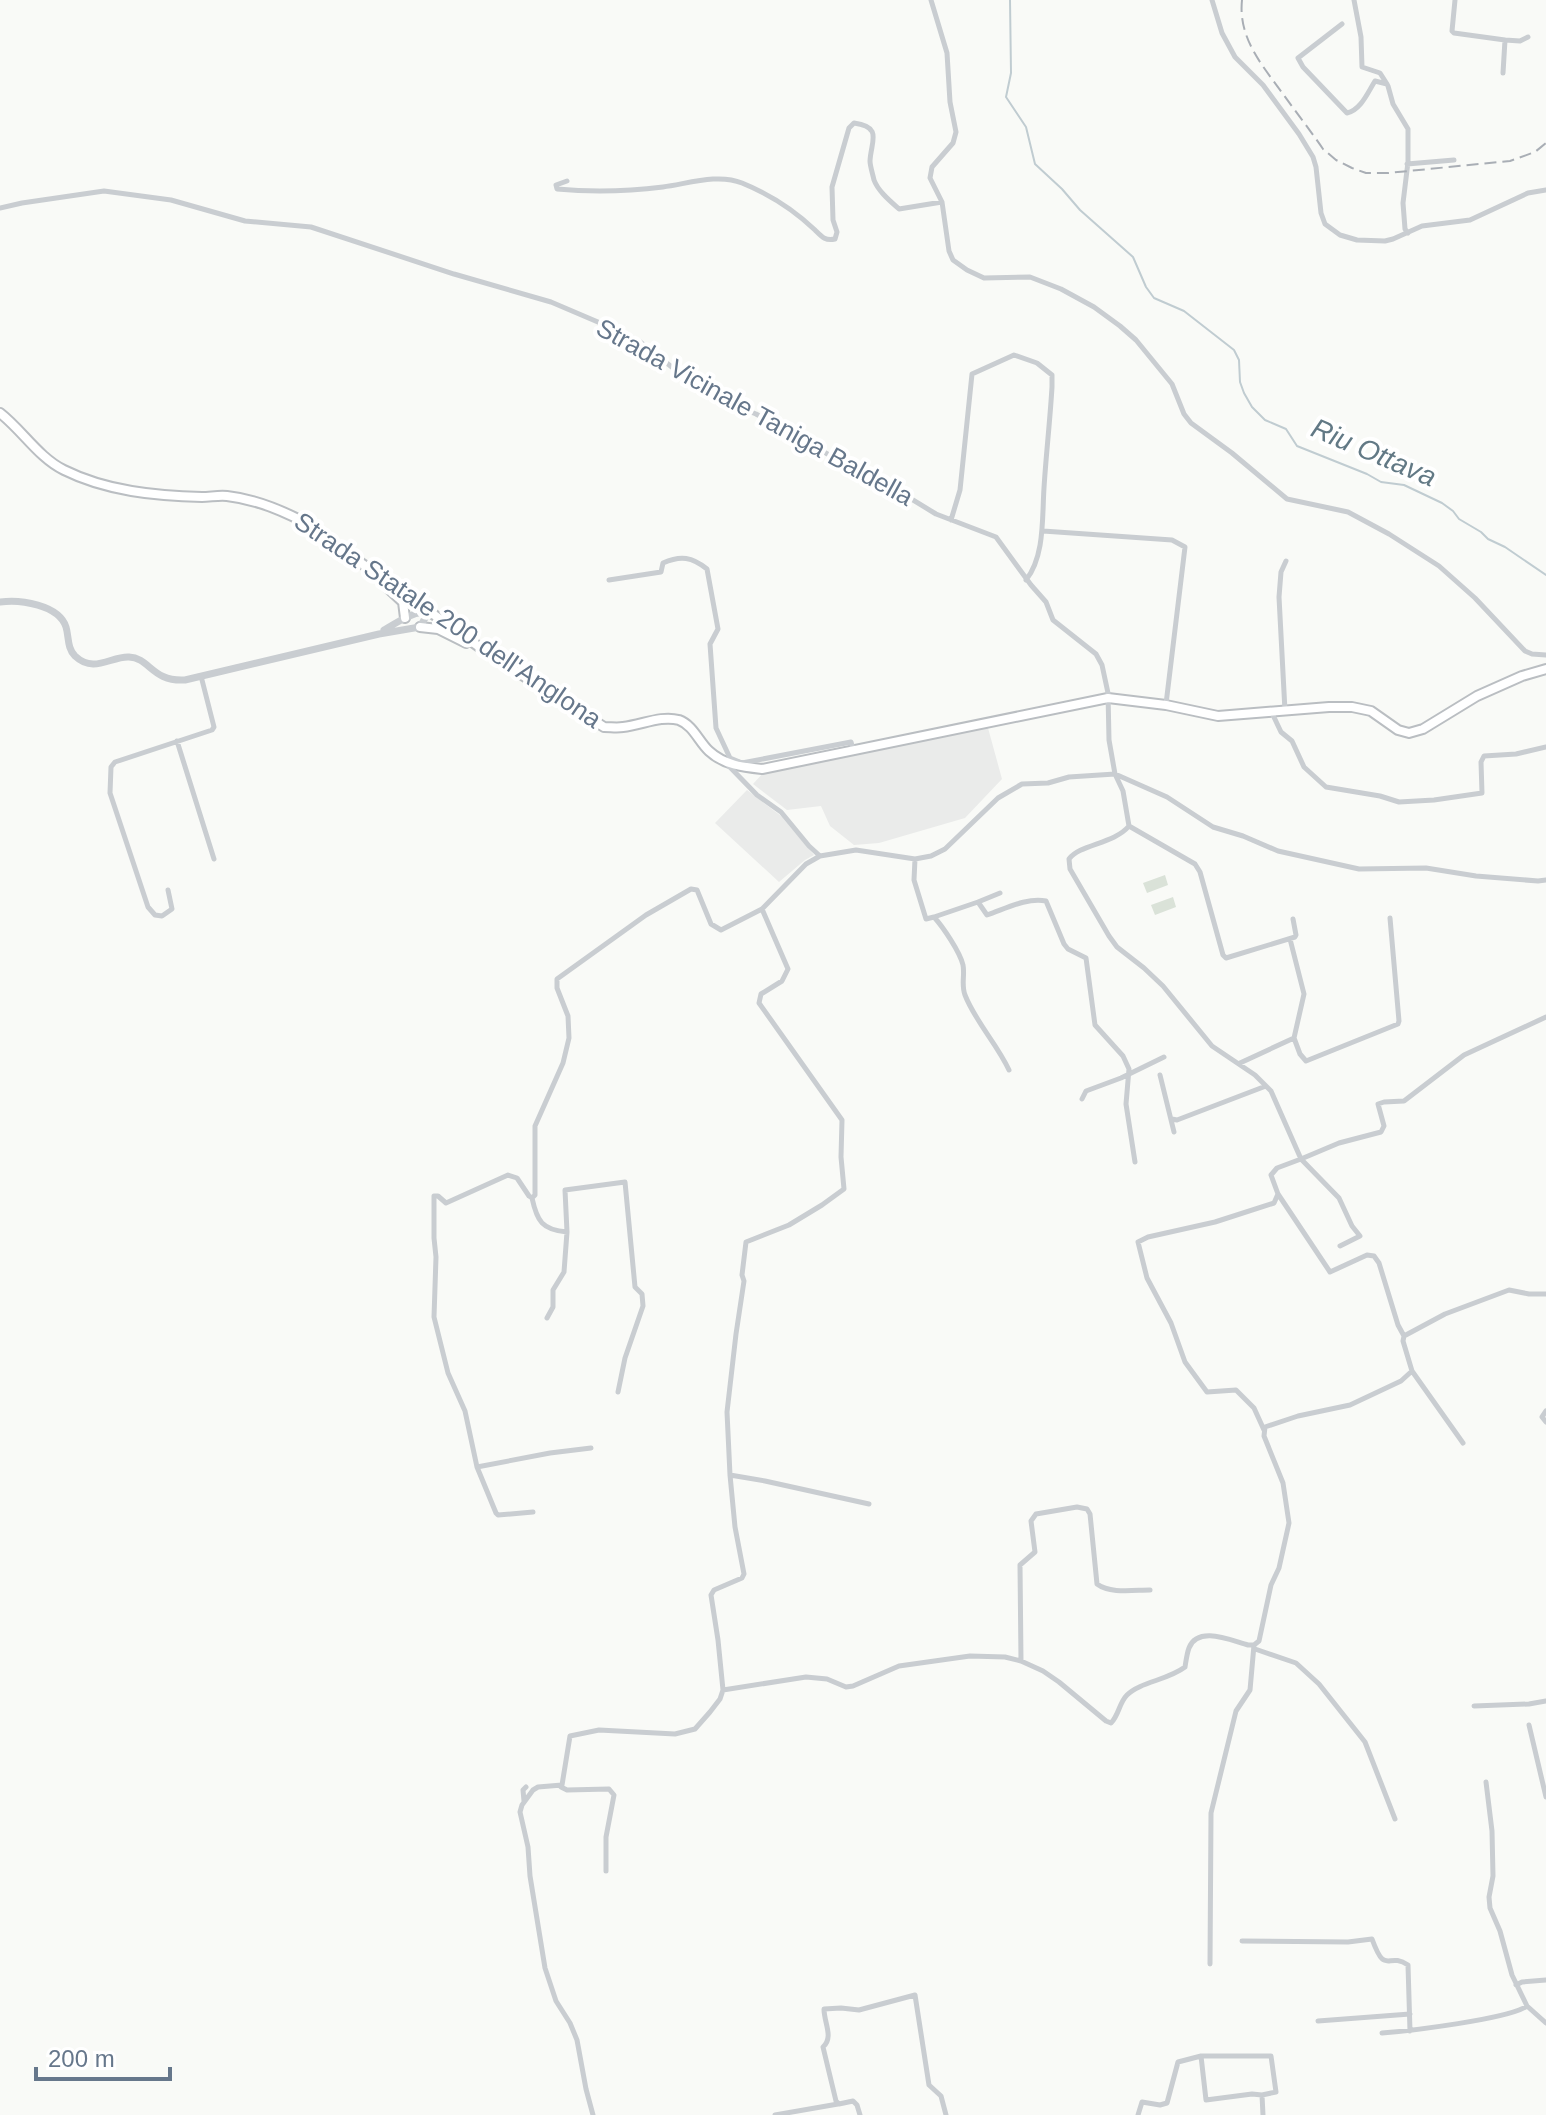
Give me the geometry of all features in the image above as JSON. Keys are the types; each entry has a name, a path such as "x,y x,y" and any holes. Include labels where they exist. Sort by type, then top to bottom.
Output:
{"main road":[{"name":"Strada Statale 200 dell'Anglona","path":"0,413 61,469 85,479 127,491 227,496 268,505 302,521 492,656 604,727 622,727 665,718 679,720 688,724 708,751 724,762"},
{"path":"371,571 403,602 405,618"},
{"path":"420,627 438,629 492,656"},
{"path":"724,762 762,769 1108,698 1166,705 1218,716 1352,707 1371,711 1398,730 1409,733 1423,729 1477,696 1546,669"}],"street":[{"path":"931,0 947,53 950,102 956,132 953,143 932,167 930,178 942,202 953,260 984,278 1030,277 1094,307 1136,340 1172,384 1191,423 1287,499 1348,512 1389,534 1439,566 1475,598 1525,651 1546,655"},
{"path":"1212,0 1222,33 1235,57 1263,85 1313,157 1321,213 1325,224 1340,235 1357,240 1385,241 1422,226 1470,220 1520,196 1546,190"},
{"path":"1354,0 1361,37 1362,67 1380,73 1408,129 1403,203 1408,233"},
{"path":"1455,0 1454,33 1520,41 1528,37"},
{"path":"1342,24 1298,58 1303,67 1347,113 1361,103 1375,81 1387,84"},
{"path":"1503,73 1505,40"},
{"path":"567,181 556,185 557,189 660,187 725,179 739,182 801,216 831,241 837,232 833,220 832,187 849,128 854,123 864,124 872,132 874,143 870,162 875,183 899,209 942,202"},
{"path":"1407,164 1454,160"},
{"name":"Strada Vicinale Taniga Baldella","path":"0,208 104,191 171,200 245,221 311,227 551,302 639,341 673,368 688,373 703,387 731,404 877,478 936,514 996,537 1026,580 1046,602 1053,620 1096,654 1102,665 1108,698 1109,740 1129,826"},
{"path":"951,520 960,490 972,374 1014,355 1037,363 1052,375 1048,456 1043,531 1032,571 1026,580"},
{"path":"1043,531 1172,540 1185,547 1166,705"},
{"path":"609,580 661,572 663,563 672,559 694,558 707,569 718,629 710,644 716,728 730,758 742,763 851,742 853,749"},
{"path":"1285,712 1279,597 1281,572 1286,561"},
{"path":"0,602 27,603 60,617 67,630 71,652 81,660 103,664 129,657 167,679 185,680 420,627 429,611"},
{"path":"379,634 405,618 429,611"},
{"path":"168,890 172,909 162,916 155,915 148,907 110,793 111,767 115,762 212,730 214,727 201,676"},
{"path":"1096,700 1104,695 1106,683"},
{"name":"Strada Vicinale Taniga Baldella","path":"1106,683 1111,692 1122,700"},
{"path":"1272,713 1281,732 1292,741 1304,767 1323,785 1399,802 1482,793 1481,762 1484,756 1516,754 1546,747"},
{"path":"177,741 214,859"},
{"path":"724,762 757,795 781,812 820,856"},
{"path":"532,1198 535,1195 535,1126 563,1063 569,1038 568,1016 557,988 557,979 646,915 691,889 697,890 711,924 721,930 762,909 806,864 820,856 856,850 915,859 931,856 945,849 998,798 1022,784 1115,774 1167,797 1213,827 1243,836 1272,850 1359,869 1426,868 1476,876 1546,880"},
{"path":"1293,919 1295,937 1226,958 1195,864 1129,826 1124,832 1097,846 1074,853 1069,859 1070,869 1117,947 1163,986 1212,1046 1240,1063 1271,1091 1301,1159 1339,1198 1360,1236 1340,1246"},
{"path":"915,859 914,880 926,919 1000,893"},
{"path":"978,902 987,915 1027,902 1046,901 1064,944 1086,958 1095,1025 1123,1056 1129,1069 1126,1104 1135,1162"},
{"path":"560,1786 564,1780 570,1736 599,1730 675,1734 695,1729 723,1690 711,1595 714,1590 742,1578 744,1574 735,1527 727,1412 746,1242 789,1225 844,1189 842,1120 759,1003 761,994 782,981 788,969 762,909"},
{"path":"934,917 963,964 964,994 974,1015 990,1035 1009,1070"},
{"path":"1290,939 1304,994 1294,1038 1306,1061 1398,1024 1390,918"},
{"path":"1463,1443 1412,1371 1404,1336 1374,1256 1367,1255 1330,1272 1278,1194 1271,1175 1277,1168 1339,1143 1381,1132 1384,1126 1378,1104 1404,1101 1464,1055 1546,1017"},
{"path":"1240,1063 1294,1038"},
{"path":"1082,1099 1086,1091 1164,1057"},
{"path":"1160,1075 1174,1132"},
{"path":"1172,1119 1177,1120 1266,1086"},
{"path":"533,1512 498,1515 477,1467 465,1411 448,1373 434,1317 434,1196 446,1203 508,1175 517,1178 532,1198 536,1214 544,1226 567,1232"},
{"path":"547,1318 553,1307 553,1290 564,1272 567,1232 565,1190 625,1182 635,1287 642,1294 643,1306 625,1358 618,1392"},
{"path":"1210,1964 1211,1813 1236,1711 1250,1690 1254,1647 1259,1641 1289,1523 1283,1483 1254,1408 1236,1390 1207,1392 1185,1362 1171,1323 1147,1278 1138,1242 1274,1203 1278,1194"},
{"path":"1404,1336 1445,1314 1509,1290 1546,1294"},
{"path":"1264,1430 1298,1416 1350,1405 1401,1381 1412,1371"},
{"path":"1546,1411 1542,1417 1546,1422"},
{"path":"477,1467 591,1448"},
{"path":"730,1475 869,1504"},
{"path":"1021,1661 1020,1565 1035,1552 1031,1521 1036,1514 1077,1507 1087,1509 1097,1584 1103,1589 1150,1590"},
{"path":"723,1690 806,1677 827,1679 846,1687 899,1666 970,1656 1005,1657 1043,1671 1111,1723 1117,1717 1124,1697 1177,1674 1185,1667 1189,1648 1195,1638 1212,1636 1248,1645 1296,1663 1319,1684 1365,1742 1395,1819"},
{"path":"1474,1706 1546,1701"},
{"path":"1529,1725 1546,1797"},
{"path":"1486,1782 1492,1831 1490,1908 1516,1985 1527,2006 1546,2023"},
{"path":"593,2115 577,2040 556,2001 545,1968 520,1812 533,1790 560,1786 567,1790 609,1789 614,1795 606,1837 606,1871"},
{"path":"524,1802 523,1790 526,1787"},
{"path":"1242,1941 1348,1942 1372,1939 1380,1959 1404,1961 1408,1965 1410,2031"},
{"path":"1516,1985 1546,1980"},
{"path":"839,2104 823,2047 829,2042 824,2009 859,2010 915,1995 929,2085 941,2096 946,2115"},
{"path":"1382,2033 1410,2031 1517,2011 1527,2006"},
{"path":"1318,2021 1410,2014"},
{"path":"1138,2115 1142,2102 1167,2103 1178,2062 1201,2056 1271,2056 1276,2092 1206,2100 1201,2056"},
{"path":"1262,2095 1263,2115"},
{"path":"775,2115 853,2101 860,2115"}],"shaded area":[{"path":"988,728 1002,779 965,818 879,843 854,845 830,826 821,806 787,810 753,784 764,772"},
{"path":"747,790 781,816 814,855 779,882 715,823"},
{"path":"1165,875 1168,885 1147,893 1143,883"},
{"path":"1173,897 1176,907 1155,915 1151,905"}],"waterway":[{"name":"Riu Ottava","path":"1010,0 1011,73 1006,97 1026,127 1035,164 1133,257 1154,298 1184,311 1234,350 1239,360 1240,382 1252,407 1265,420 1286,429 1297,446 1381,482 1404,485 1442,503 1459,519 1546,575"}],"railway":[{"path":"1242,0 1244,27 1260,62 1323,149 1352,168 1366,173 1388,173 1510,161 1535,152 1546,143"}]}
